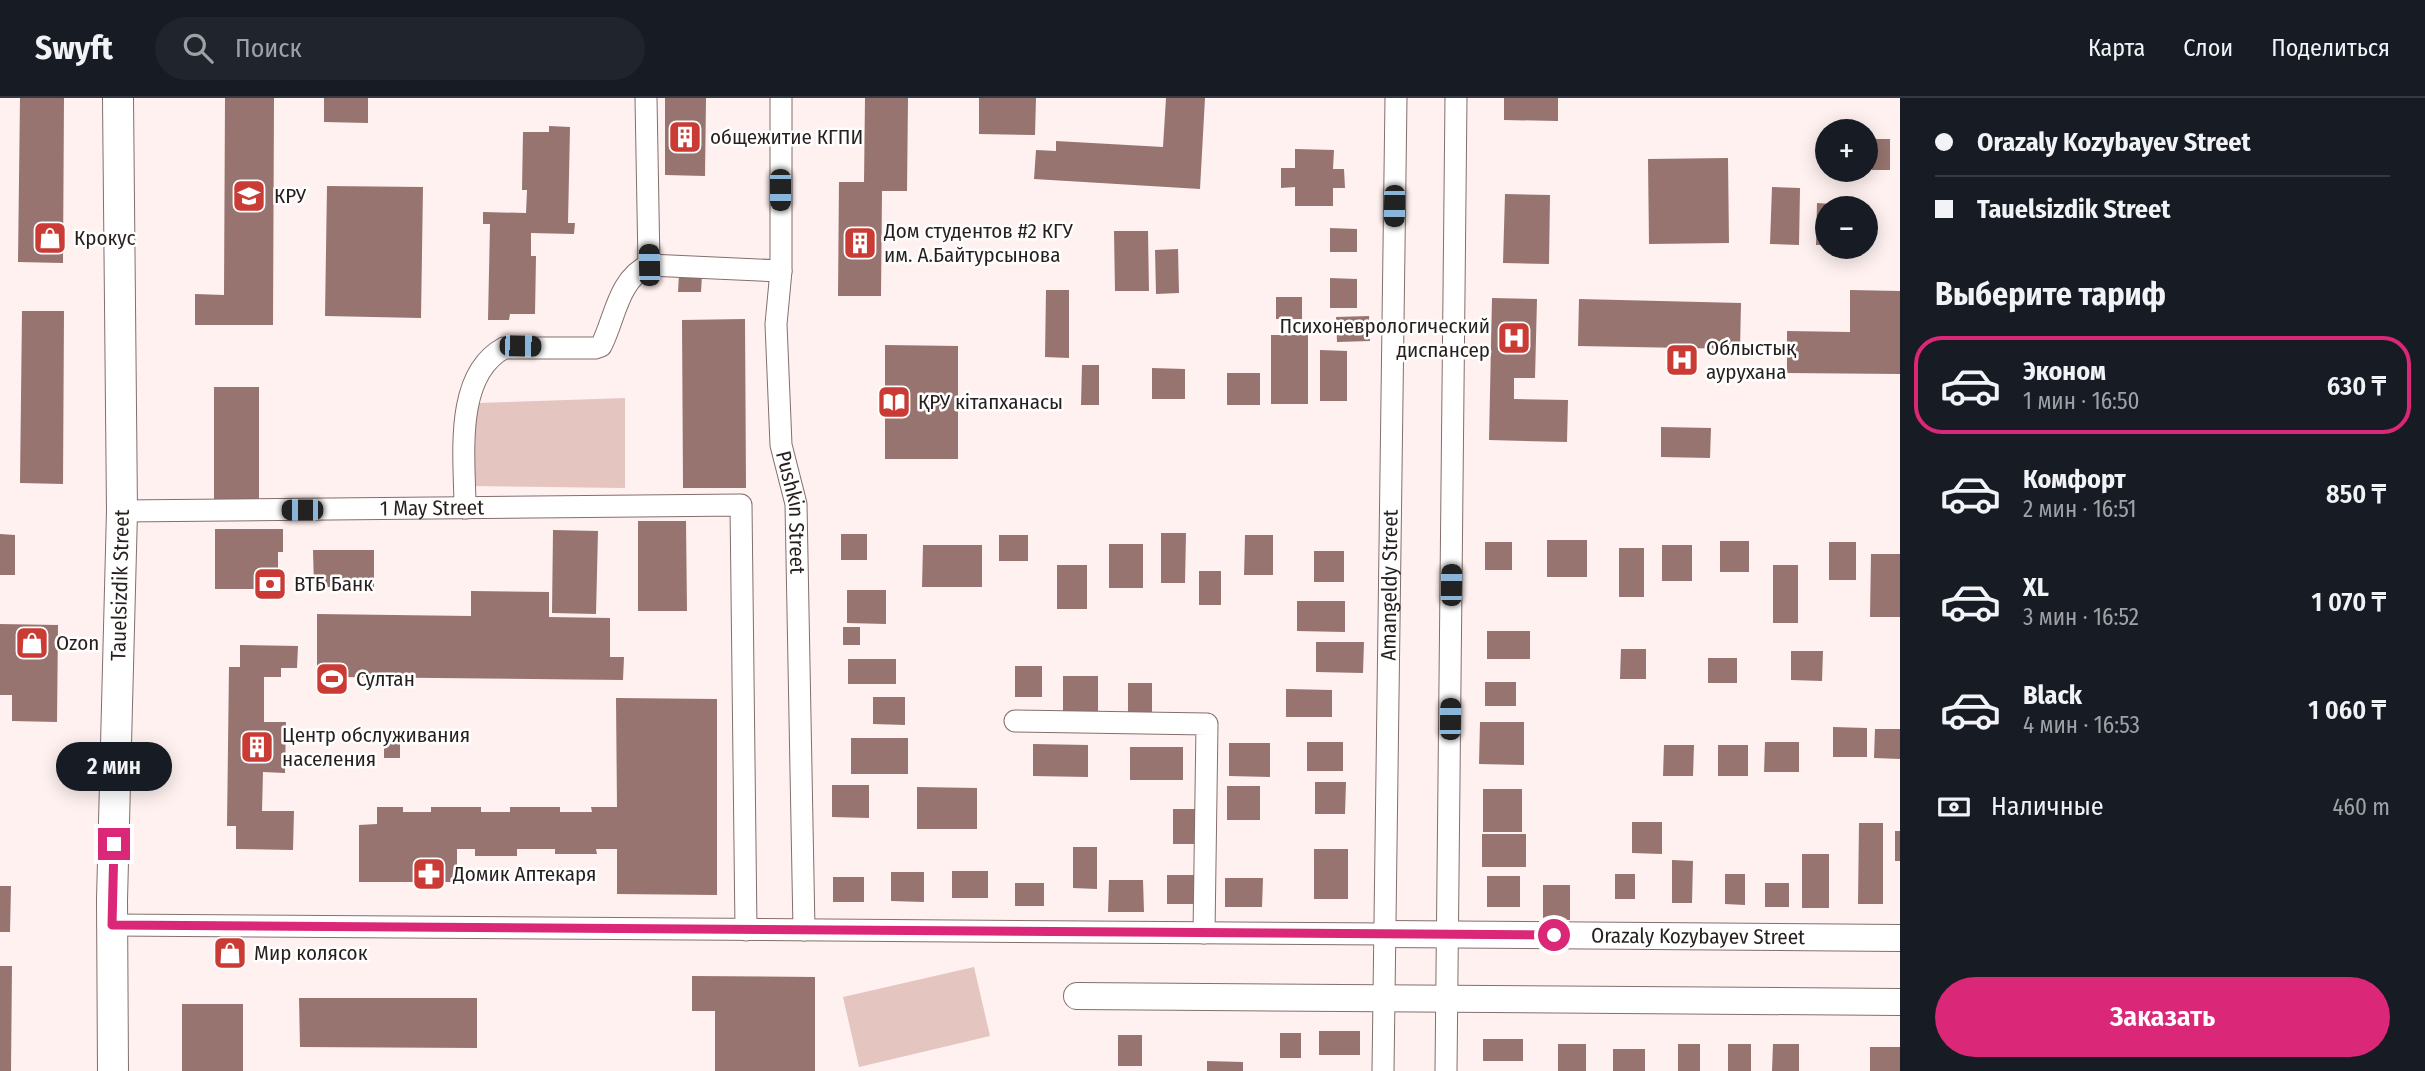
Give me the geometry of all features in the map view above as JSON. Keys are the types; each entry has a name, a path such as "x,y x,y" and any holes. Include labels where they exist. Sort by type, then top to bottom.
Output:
{"main road":[{"name":"Tauelsіzdіk Street","path":"113,1071 112,925 122,512 118,98"}],"street":[{"path":"646,98 649,265"},
{"name":"Pushkin Street","path":"780,98 781,271 776,324 780,445 796,504 804,930"},
{"name":"Amangeldy Street","path":"1383,1071 1396,98"},
{"path":"1446,1071 1457,98"},
{"path":"465,508 465,439 469,393 483,364 492,354 504,348 520,346 601,346 612,314 632,277 649,265 781,271"},
{"name":"1 May Street","path":"122,512 741,505 746,930"},
{"path":"1015,720 1208,724 1204,933"},
{"name":"Orazaly Kozybayev Street","path":"112,925 1900,938"},
{"path":"1077,996 1900,1002"}],"shaded area":[{"path":"625,398 625,488 469,486 478,403"},
{"path":"974,967 990,1036 859,1067 843,997"}],"building":[{"path":"20,98 64,98 63,263 18,262"},
{"name":"КРУ","path":"225,98 274,98 273,325 195,325 195,294 224,295"},
{"path":"324,98 368,98 368,123 324,122"},
{"name":"общежитие КГПИ","path":"665,98 706,98 705,176 665,175"},
{"name":"Дом студентов #2 КГУ им. А.Байтурсынова","path":"865,98 908,98 907,191 882,191 881,296 838,296 839,182 864,182"},
{"path":"979,98 1036,98 1035,135 979,134"},
{"path":"1166,98 1205,98 1200,189 1034,179 1036,150 1056,151 1056,141 1163,147"},
{"path":"1504,98 1558,98 1558,121 1504,120"},
{"path":"549,126 570,127 568,223 575,223 574,234 531,233 531,256 536,256 535,314 510,314 509,320 488,320 490,224 483,224 483,212 526,213 527,190 522,190 523,132 549,132"},
{"path":"1878,139 1890,139 1890,170 1878,170"},
{"path":"1295,149 1334,150 1333,169 1344,169 1345,188 1333,188 1333,206 1295,206 1295,187 1281,188 1281,168 1295,168"},
{"path":"1728,158 1729,243 1649,244 1648,159"},
{"path":"327,186 423,187 421,318 325,316"},
{"path":"1772,187 1800,188 1799,245 1770,244"},
{"path":"1505,194 1550,195 1549,264 1503,263"},
{"path":"1330,228 1357,229 1357,252 1330,252"},
{"path":"1114,231 1148,231 1149,291 1115,291"},
{"path":"1178,249 1179,293 1156,294 1155,250"},
{"path":"679,274 702,275 701,292 678,292"},
{"path":"1330,278 1357,279 1357,308 1330,308"},
{"path":"1046,290 1069,290 1069,358 1045,357"},
{"path":"1850,290 1900,291 1900,374 1787,373 1787,331 1850,332"},
{"path":"1276,297 1302,297 1302,319 1276,319"},
{"name":"Психоневрологический диспансер","path":"1492,298 1537,299 1535,378 1514,378 1514,399 1568,400 1567,442 1489,440"},
{"path":"1579,299 1741,303 1740,349 1578,346"},
{"path":"22,311 64,311 63,484 20,483"},
{"path":"1369,316 1370,341 1337,342 1336,317"},
{"path":"745,319 746,488 683,488 682,320"},
{"path":"1271,335 1308,335 1308,404 1271,404"},
{"path":"885,345 958,346 958,459 885,459"},
{"path":"1320,350 1347,351 1347,401 1320,401"},
{"path":"1082,365 1099,365 1099,405 1081,405"},
{"path":"1152,368 1185,369 1185,399 1152,399"},
{"path":"1227,373 1260,373 1260,405 1227,405"},
{"path":"214,387 259,387 259,504 214,504"},
{"path":"1661,427 1711,428 1710,458 1661,457"},
{"path":"638,521 686,521 687,611 638,611"},
{"path":"215,529 283,529 283,552 278,552 278,589 215,589"},
{"path":"553,530 598,531 596,614 552,613"},
{"path":"1161,533 1186,533 1185,583 1161,583"},
{"path":"0,534 15,535 15,575 0,575"},
{"path":"841,534 867,534 867,560 841,560"},
{"path":"999,535 1028,535 1028,561 999,561"},
{"path":"1245,535 1273,535 1273,575 1244,575"},
{"path":"1547,540 1587,540 1587,577 1547,577"},
{"path":"1720,541 1749,541 1749,572 1720,572"},
{"path":"1485,542 1512,542 1512,570 1485,570"},
{"path":"1829,542 1856,542 1856,580 1829,580"},
{"path":"1109,544 1143,544 1143,588 1109,588"},
{"path":"923,545 982,545 982,587 922,587"},
{"path":"1662,545 1692,545 1692,581 1662,581"},
{"path":"1619,548 1644,548 1644,597 1619,597"},
{"path":"313,550 374,550 374,587 314,587"},
{"path":"1314,551 1344,551 1344,582 1314,582"},
{"path":"1871,554 1900,554 1900,617 1870,617"},
{"path":"1057,565 1087,565 1087,609 1057,609"},
{"path":"1773,565 1798,565 1798,623 1773,623"},
{"path":"1199,571 1221,571 1221,605 1199,605"},
{"path":"847,590 886,590 886,624 847,623"},
{"path":"471,591 549,592 549,617 610,618 610,657 624,657 623,680 338,677 338,685 317,684 317,614 471,616"},
{"path":"1297,601 1345,601 1345,632 1297,631"},
{"path":"0,624 58,625 57,722 12,721 12,695 0,695"},
{"path":"843,627 860,627 860,645 843,645"},
{"path":"1487,631 1530,631 1530,659 1487,659"},
{"path":"1316,642 1364,642 1363,673 1316,672"},
{"name":"Центр обслуживания населения","path":"240,645 298,646 297,668 281,668 281,677 264,677 264,722 286,722 285,773 263,772 262,811 294,811 293,850 236,849 236,826 227,826 229,667 240,667"},
{"path":"1621,649 1646,649 1646,679 1620,679"},
{"path":"1791,651 1823,651 1822,681 1791,680"},
{"path":"1708,658 1737,658 1737,683 1708,683"},
{"path":"848,659 896,659 896,684 848,684"},
{"path":"1015,666 1042,666 1042,697 1015,697"},
{"path":"1063,676 1098,676 1098,713 1063,713"},
{"path":"1485,682 1516,682 1516,706 1485,706"},
{"path":"1128,683 1152,683 1152,714 1128,713"},
{"path":"1286,689 1332,690 1332,717 1286,717"},
{"path":"873,697 905,697 905,725 873,724"},
{"path":"616,698 717,699 717,895 617,894 617,849 596,849 597,854 555,854 555,849 517,849 517,856 475,856 475,849 457,849 457,882 359,882 359,825 377,824 377,807 403,807 403,812 431,812 431,807 481,807 481,812 510,812 510,807 560,807 560,812 592,812 591,807 617,807"},
{"path":"1480,722 1524,722 1524,765 1479,764"},
{"path":"1833,727 1867,728 1867,757 1833,757"},
{"path":"1875,729 1900,729 1900,759 1874,758"},
{"path":"384,737 400,737 400,758 384,758"},
{"path":"851,738 908,738 908,774 851,774"},
{"path":"1307,742 1343,742 1343,771 1307,771"},
{"path":"1765,742 1799,742 1799,772 1764,772"},
{"path":"1229,743 1270,743 1270,777 1229,776"},
{"path":"1033,744 1088,745 1088,777 1033,776"},
{"path":"1664,745 1694,745 1693,776 1663,776"},
{"path":"1718,745 1748,745 1748,776 1718,776"},
{"path":"1130,747 1183,747 1183,780 1130,780"},
{"path":"1315,782 1346,782 1345,814 1315,814"},
{"path":"832,785 869,785 869,818 832,817"},
{"path":"1227,786 1260,786 1260,820 1227,820"},
{"path":"917,787 977,788 977,829 917,829"},
{"path":"1483,789 1522,789 1522,832 1483,832"},
{"path":"1173,809 1197,809 1197,844 1173,844"},
{"path":"1632,822 1662,822 1662,854 1632,853"},
{"path":"1859,823 1883,823 1883,904 1858,904"},
{"path":"1895,831 1900,831 1900,861 1895,861"},
{"path":"1482,834 1526,834 1526,867 1482,867"},
{"path":"1073,847 1097,847 1097,889 1073,888"},
{"path":"1314,849 1348,849 1348,899 1314,899"},
{"path":"1802,854 1829,854 1829,908 1802,908"},
{"path":"1672,860 1693,861 1692,903 1672,903"},
{"path":"952,871 988,871 988,898 952,898"},
{"path":"891,872 924,872 924,902 891,901"},
{"path":"1615,874 1635,874 1635,899 1615,899"},
{"path":"1725,874 1745,874 1745,905 1725,904"},
{"path":"1167,875 1196,875 1196,904 1167,904"},
{"path":"1487,876 1520,876 1520,907 1487,907"},
{"path":"833,877 864,877 864,902 833,902"},
{"path":"1225,878 1263,878 1262,907 1225,907"},
{"path":"1109,880 1143,880 1144,912 1108,912"},
{"path":"1015,883 1044,883 1044,906 1015,906"},
{"path":"1765,883 1789,883 1789,907 1765,907"},
{"path":"1543,885 1570,885 1570,920 1543,920"},
{"path":"0,886 11,886 10,932 0,932"},
{"path":"0,966 12,966 11,1071 0,1071"},
{"path":"692,976 815,977 815,1071 715,1071 715,1011 692,1011"},
{"path":"299,998 477,998 477,1048 300,1047"},
{"path":"182,1004 243,1004 243,1071 182,1071"},
{"path":"1319,1031 1360,1031 1360,1055 1319,1055"},
{"path":"1280,1033 1301,1033 1301,1058 1280,1058"},
{"path":"1118,1035 1142,1035 1142,1066 1118,1066"},
{"path":"1483,1039 1523,1039 1523,1061 1483,1061"},
{"path":"1558,1044 1586,1044 1586,1071 1558,1071"},
{"path":"1678,1044 1700,1044 1700,1071 1678,1071"},
{"path":"1728,1044 1751,1044 1751,1071 1728,1071"},
{"path":"1773,1044 1799,1044 1799,1071 1772,1071"},
{"path":"1870,1047 1900,1047 1900,1071 1870,1071"},
{"path":"1613,1049 1645,1049 1645,1071 1613,1071"},
{"path":"1207,1061 1243,1062 1243,1071 1207,1071"}],"place":[{"name":"общежитие КГПИ","path":"685,137"},
{"name":"КРУ","path":"249,196"},
{"name":"Крокус","path":"50,238"},
{"name":"Дом студентов #2 КГУ им. А.Байтурсынова","path":"860,243"},
{"name":"Психоневрологический диспансер","path":"1514,338"},
{"name":"Облыстық аурухана","path":"1682,360"},
{"name":"ҚРУ кітапханасы","path":"894,402"},
{"name":"ВТБ Банк","path":"270,584"},
{"name":"Ozon","path":"32,643"},
{"name":"Султан","path":"332,679"},
{"name":"Центр обслуживания населения","path":"257,747"},
{"name":"Домик Аптекаря","path":"429,874"},
{"name":"Мир колясок","path":"230,953"}],"route":[{"path":"114,844 112,925 1554,935"}]}
